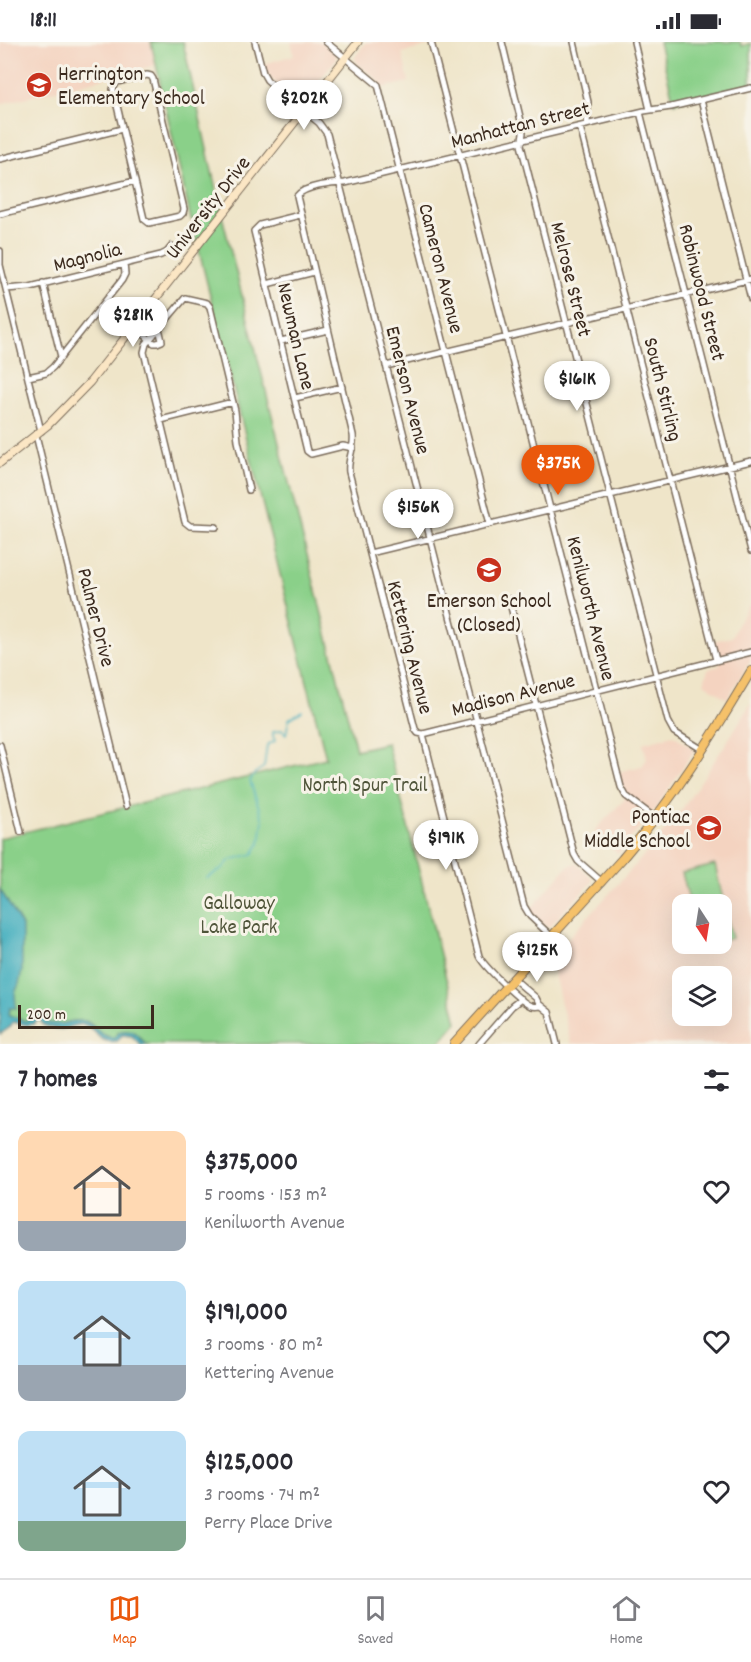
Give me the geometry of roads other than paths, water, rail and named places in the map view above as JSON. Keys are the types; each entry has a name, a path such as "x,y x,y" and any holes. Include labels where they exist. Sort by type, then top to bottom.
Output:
{"main road":[{"name":"University Drive","path":"0,463 39,433 83,390 358,42"},
{"path":"454,1044 602,882 655,818 703,750 751,671"}],"street":[{"name":"Emerson Avenue","path":"255,42 267,80 319,123 325,131 524,908 552,937"},
{"name":"Cameron Avenue","path":"326,42 377,83 490,524"},
{"name":"Kenilworth Avenue","path":"431,42 622,790 626,796 655,818"},
{"name":"Melrose Street","path":"502,42 521,122 521,145 670,727 674,732 703,750"},
{"path":"574,42 588,102 587,125"},
{"path":"634,42 649,94 651,110"},
{"path":"150,75 153,79 184,209 180,216 150,223 144,219 122,129 114,85 118,82 150,75"},
{"name":"Manhattan Street","path":"298,194 303,190 345,183 640,112 751,88"},
{"path":"700,100 749,279 751,299"},
{"name":"Robinwood Street","path":"640,112 751,551"},
{"name":"South Stirling","path":"580,127 716,660"},
{"path":"0,159 122,129"},
{"path":"0,214 135,181"},
{"name":"Kettering Avenue","path":"298,194 300,215 353,435 353,448 348,469 415,730 423,734 479,956 484,965 521,999"},
{"name":"Newman Lane","path":"300,215 260,225 255,231 267,284 309,453 343,447 353,448"},
{"name":"Magnolia","path":"6,289 28,287 163,254 172,246"},
{"name":"Palmer Drive","path":"0,250 0,264 126,806"},
{"path":"28,377 49,371 61,357 122,280 125,274 124,264"},
{"path":"267,284 314,272"},
{"path":"386,366 749,279"},
{"path":"43,283 61,357"},
{"path":"216,527 190,526 185,522 144,352 150,339 184,298 188,297 208,304 211,308 237,420 238,441 249,490"},
{"path":"137,323 161,333 162,341 156,344 137,323"},
{"path":"281,341 328,330"},
{"path":"294,398 342,387"},
{"path":"161,420 233,402"},
{"path":"370,553 751,461"},
{"path":"509,599 574,854 578,861 602,882"},
{"name":"Madison Avenue","path":"423,734 751,652"},
{"path":"0,745 21,832"},
{"path":"514,979 536,998 550,1015 558,1044"},
{"path":"479,1044 512,1006 521,999 530,1006 541,1006"}],"water":[{"path":"0,889 22,926 22,971 15,993 16,1008 10,1008 9,1015 25,1021 42,1015 47,1023 85,1021 104,1035 113,1038 121,1031 133,1031 146,1044 140,1044 132,1036 122,1035 117,1041 101,1039 85,1025 63,1029 54,1028 43,1025 40,1019 27,1025 13,1022 0,1034"}],"waterway":[{"path":"207,878 222,869 230,860 253,854 260,843 263,820 250,781 255,773 264,767 267,745 275,741 273,732 282,730 286,734 289,719 302,711"}],"place":[{"name":"Herrington Elementary School","path":"39,85"},
{"name":"Emerson School (Closed)","path":"489,570"},
{"name":"Pontiac Middle School","path":"709,828"}],"park label":[{"name":"North Spur Trail","path":"365,784"},
{"name":"Galloway Lake Park","path":"239,914"}]}
